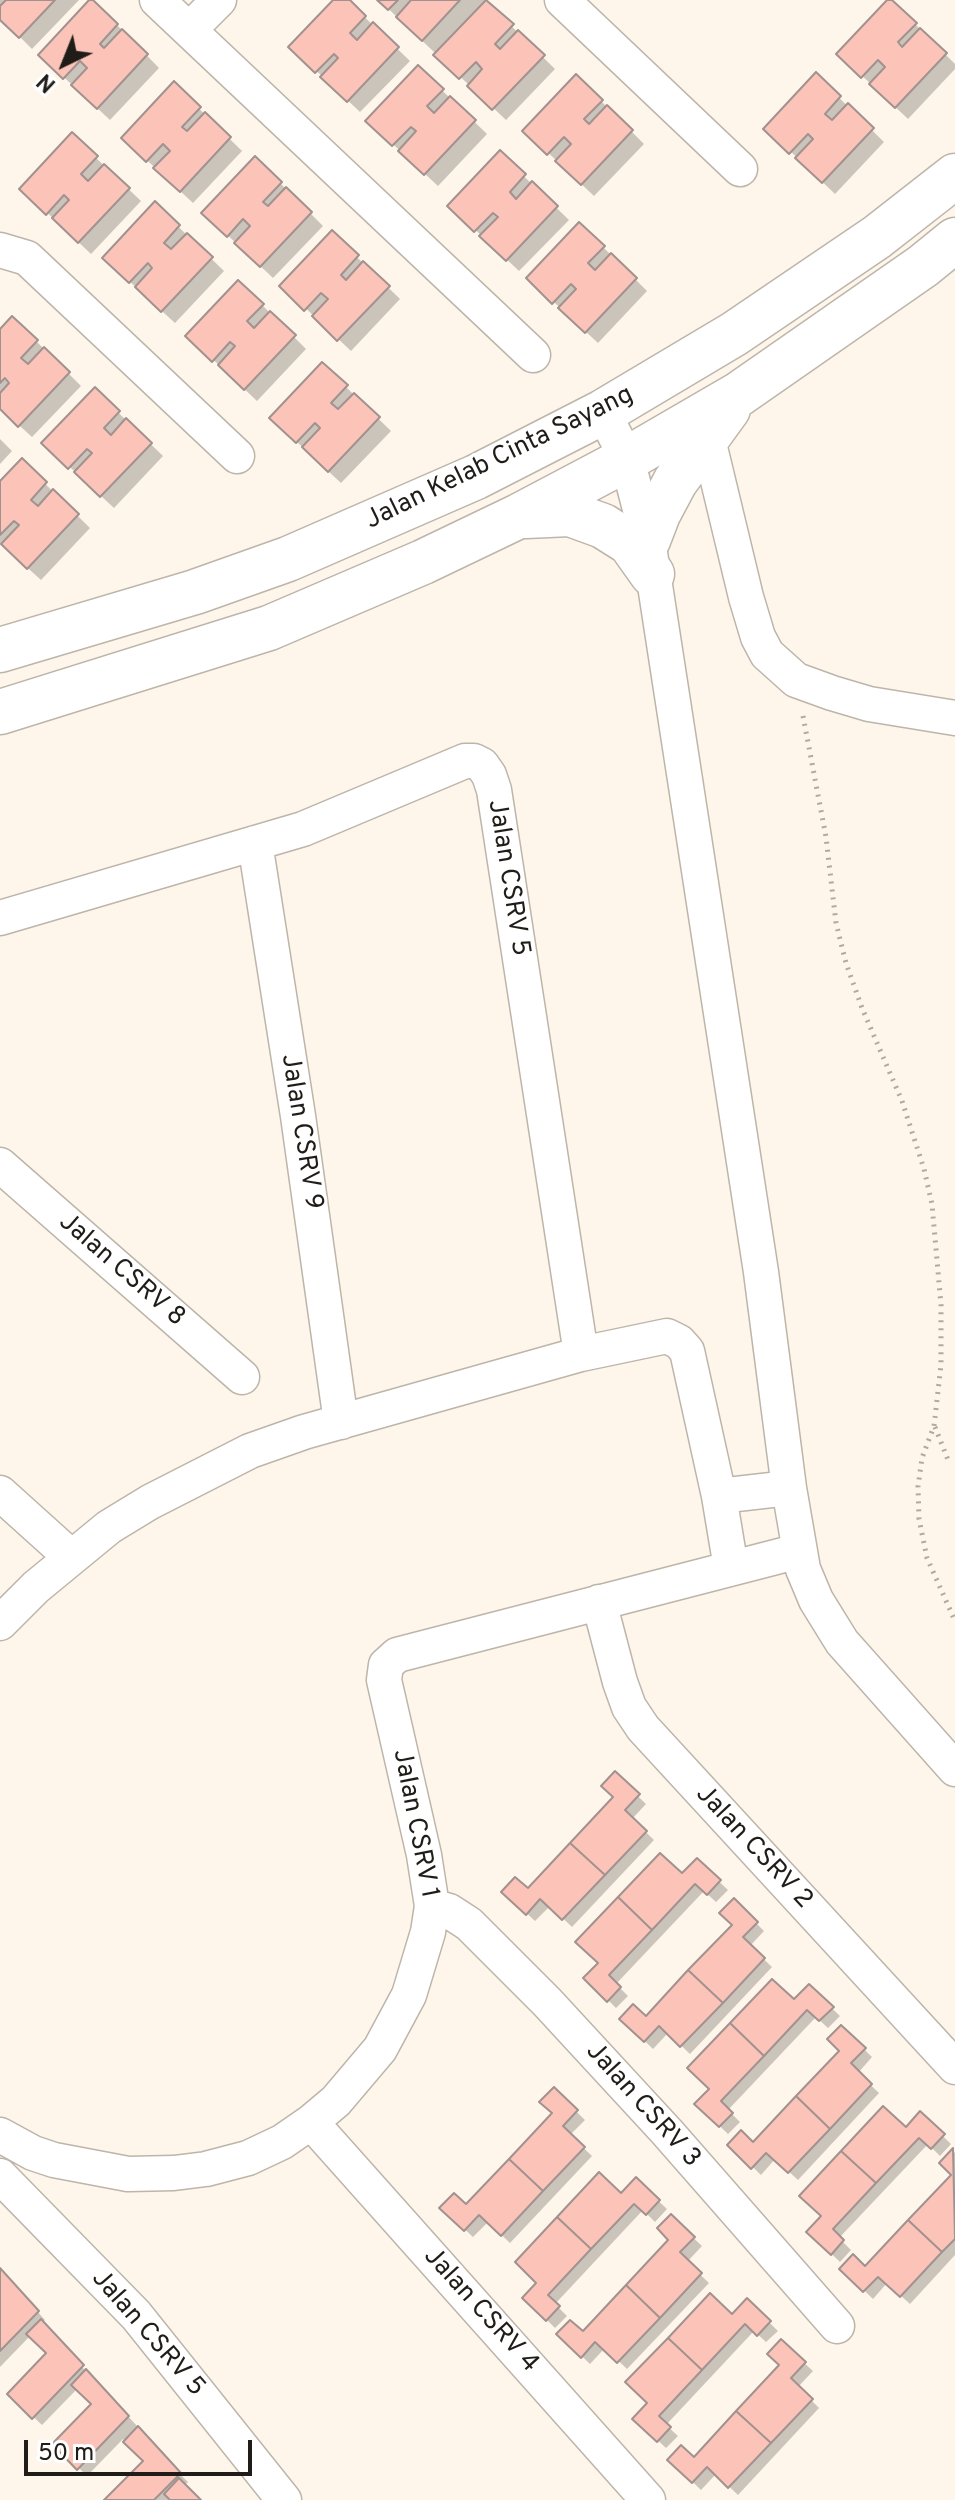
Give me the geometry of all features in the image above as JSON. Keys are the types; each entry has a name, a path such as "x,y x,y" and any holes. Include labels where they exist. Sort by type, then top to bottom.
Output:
{"main road":[{"name":"Jalan Kelab Cinta Sayang","path":"0,650 195,592 288,559 476,477 603,412 781,304 877,237 955,176"},
{"name":"Jalan Kelab Cinta Sayang","path":"0,712 269,628 423,562 519,516 627,459 739,394 923,266 955,240"},
{"path":"519,516 570,514 603,526 650,557 665,500 707,435 739,394"}],"street":[{"path":"157,0 533,355"},
{"path":"189,30 219,0"},
{"path":"562,0 740,169"},
{"path":"0,250 27,258 237,456"},
{"path":"603,412 627,459 659,608 758,1257 799,1551 816,1600 842,1642 955,1769"},
{"path":"707,435 746,597 758,637 767,654 796,680 869,704 955,718"},
{"name":"Jalan CSRV 5","path":"0,918 337,816 465,761 482,765 494,790 581,1354"},
{"name":"Jalan CSRV 9","path":"255,843 341,1422"},
{"name":"Jalan CSRV 8","path":"0,1165 242,1377"},
{"path":"0,1623 36,1587 109,1527 250,1451 581,1354 667,1336 687,1351 719,1496 731,1568"},
{"path":"719,1496 789,1488"},
{"path":"0,1493 71,1557"},
{"name":"Jalan CSRV 1","path":"0,2135 33,2153 128,2174 174,2173 206,2169 248,2158 282,2142 311,2122 336,2101 360,2074 396,2023 421,1960 432,1906 424,1855 384,1680 386,1665 397,1655 799,1551"},
{"name":"Jalan CSRV 2","path":"599,1602 620,1682 629,1707 643,1728 955,2067"},
{"name":"Jalan CSRV 3","path":"432,1906 449,1911 469,1924 547,2002 667,2132 837,2326"},
{"name":"Jalan CSRV 4","path":"311,2122 648,2500"},
{"path":"0,2161 33,2153 45,2187 79,2256"},
{"name":"Jalan CSRV 5","path":"0,2176 136,2315 284,2500"}],"path":[{"path":"796,680 826,837 836,923 846,963 902,1101 932,1204 941,1305 941,1365 934,1426 922,1458 918,1487 919,1519 927,1558 955,1621"},
{"path":"934,1426 948,1460"}],"building":[{"path":"6,0 55,0 19,38 0,20 0,6"},
{"path":"89,0 93,0 118,24 100,44 104,48 122,29 148,54 97,109 71,85 87,68 80,61 63,79 38,55"},
{"path":"333,0 350,0 366,16 350,33 357,40 373,22 399,47 347,102 320,77 338,58 334,54 315,73 288,47"},
{"path":"377,0 398,0 388,10"},
{"path":"411,0 460,0 422,41 396,17"},
{"path":"486,0 514,24 495,44 500,49 518,30 545,55 492,110 467,86 482,69 476,62 459,79 433,55"},
{"path":"887,0 892,0 917,23 898,42 902,47 920,28 947,53 895,108 869,84 885,67 878,60 861,78 836,54"},
{"path":"418,65 444,89 427,106 434,113 450,96 476,120 424,175 398,151 416,131 411,127 392,146 365,121"},
{"path":"816,72 841,96 825,114 832,120 848,103 874,128 822,183 795,158 813,139 808,134 789,154 763,129"},
{"path":"576,74 603,100 584,119 589,124 607,105 633,130 581,185 555,161 571,144 564,137 547,155 522,131"},
{"path":"174,81 201,107 182,127 187,131 205,112 231,137 180,192 153,168 170,151 163,144 146,162 121,138"},
{"path":"72,132 98,156 81,174 88,181 104,164 130,188 78,243 52,218 69,200 64,195 46,215 19,189"},
{"path":"500,150 526,174 510,192 516,199 532,181 558,206 506,261 479,236 498,217 493,213 474,232 447,206"},
{"path":"255,156 282,182 263,202 268,206 286,187 312,212 260,267 234,243 250,226 243,219 227,237 201,213"},
{"path":"155,201 180,225 164,243 171,249 187,233 213,257 161,312 135,287 152,268 148,263 129,283 102,258"},
{"path":"579,222 605,246 588,263 595,270 611,253 637,278 585,333 558,308 576,289 571,284 552,304 526,278"},
{"path":"332,230 359,255 341,275 346,280 363,261 390,286 337,341 312,316 328,299 321,293 304,311 279,286"},
{"path":"238,280 264,304 247,321 254,328 270,311 296,335 244,390 218,365 235,346 230,342 212,362 185,336"},
{"path":"12,316 38,340 21,358 28,364 44,347 70,372 18,427 0,409 0,393 9,383 5,378 0,383 0,329"},
{"path":"322,362 348,385 331,403 338,409 354,393 380,417 328,472 302,447 320,428 315,423 296,443 269,418"},
{"path":"95,387 120,411 104,428 111,435 126,418 152,443 100,497 74,472 92,453 87,449 68,469 41,443"},
{"path":"22,458 47,482 31,500 38,506 53,489 79,514 27,569 1,544 19,525 14,521 0,535 0,481"},
{"path":"615,1771 640,1794 625,1810 647,1831 605,1875 570,1843 613,1797 601,1786"},
{"path":"570,1843 605,1875 562,1920 540,1899 526,1915 501,1892 515,1877 528,1888"},
{"path":"660,1853 682,1873 697,1858 721,1880 707,1895 695,1884 652,1930 618,1897"},
{"path":"618,1897 652,1930 609,1975 621,1987 607,2002 583,1978 598,1963 575,1942"},
{"path":"734,1898 758,1922 743,1937 765,1958 723,2003 688,1970 732,1925 719,1913"},
{"path":"688,1970 723,2003 680,2047 659,2026 644,2042 619,2019 633,2004 646,2016"},
{"path":"772,1979 794,1999 809,1984 834,2007 819,2021 807,2010 764,2056 730,2023"},
{"path":"730,2023 764,2056 721,2101 733,2113 719,2127 694,2104 709,2089 687,2068"},
{"path":"841,2025 866,2048 851,2063 872,2084 830,2129 796,2096 839,2051 827,2039"},
{"path":"554,2087 578,2110 563,2126 585,2147 543,2191 509,2159 552,2113 539,2102"},
{"path":"796,2096 830,2129 788,2173 766,2153 751,2169 727,2145 741,2130 753,2142"},
{"path":"883,2106 906,2127 920,2111 945,2134 931,2149 919,2138 876,2183 841,2151"},
{"path":"953,2148 955,2239 942,2252 908,2220 951,2175 939,2163"},
{"path":"841,2151 876,2183 833,2229 844,2240 831,2255 806,2232 821,2216 799,2196"},
{"path":"509,2159 543,2191 501,2236 479,2215 464,2231 439,2208 454,2193 466,2204"},
{"path":"599,2172 621,2193 636,2177 660,2200 646,2215 634,2204 591,2249 557,2217"},
{"path":"671,2214 695,2237 680,2252 702,2273 660,2318 626,2285 668,2240 657,2228"},
{"path":"557,2217 591,2249 548,2295 560,2306 546,2321 522,2298 536,2283 515,2262"},
{"path":"908,2220 942,2252 900,2297 878,2277 863,2292 839,2269 853,2254 865,2266"},
{"path":"0,2268 39,2311 0,2351"},
{"path":"626,2285 660,2318 617,2363 595,2342 581,2358 556,2334 570,2320 583,2331"},
{"path":"710,2293 732,2314 747,2298 771,2321 757,2336 745,2324 702,2370 668,2338"},
{"path":"41,2319 84,2365 32,2419 7,2394 46,2353 26,2334"},
{"path":"668,2338 702,2370 659,2416 671,2427 657,2442 632,2419 647,2403 625,2382"},
{"path":"781,2339 806,2362 791,2378 813,2399 771,2443 736,2411 779,2365 767,2354"},
{"path":"86,2369 129,2416 77,2470 52,2444 91,2404 71,2385"},
{"path":"736,2411 771,2443 728,2488 707,2467 692,2483 667,2460 681,2445 694,2457"},
{"path":"138,2426 181,2473 154,2500 104,2500 143,2461 123,2442"},
{"path":"179,2478 201,2500 170,2500 164,2494"}]}
